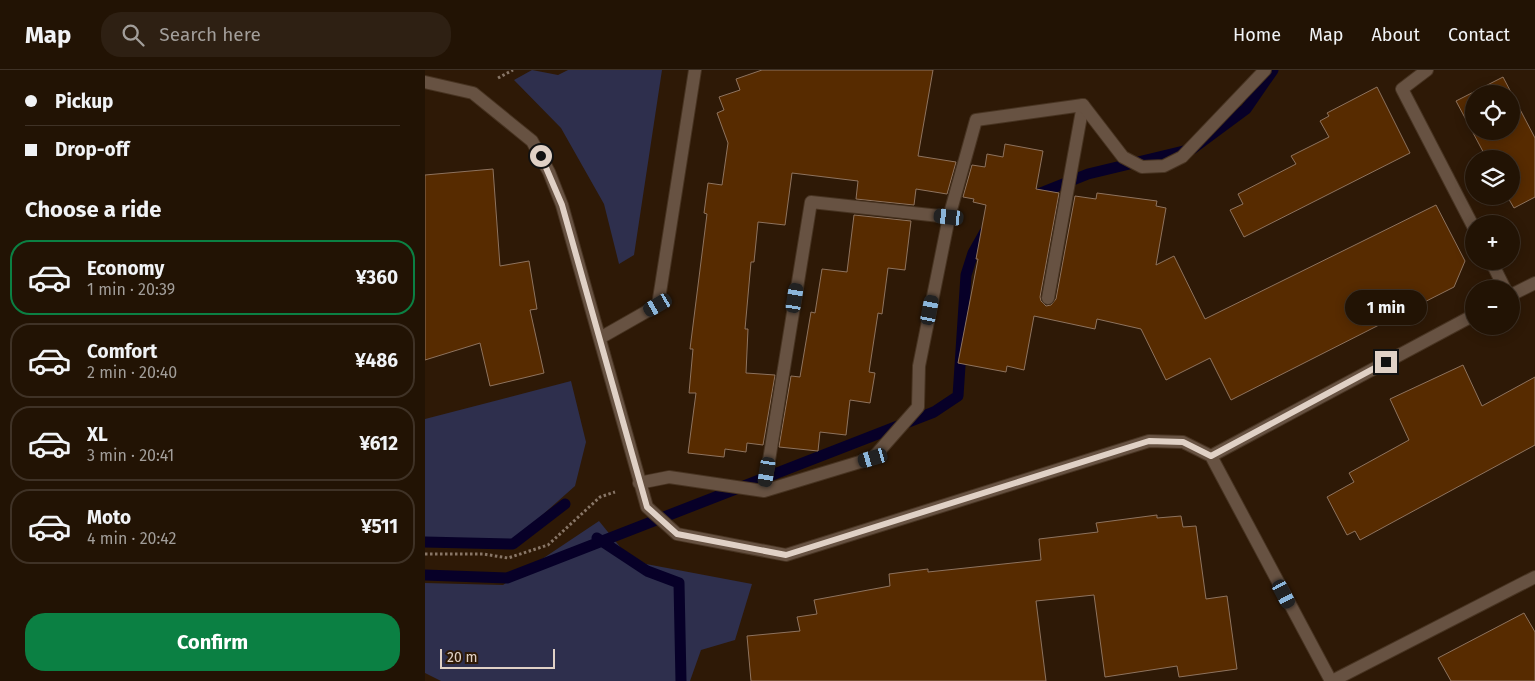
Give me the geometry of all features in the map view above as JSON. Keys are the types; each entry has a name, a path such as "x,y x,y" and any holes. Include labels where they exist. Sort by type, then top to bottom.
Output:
{"street":[{"path":"600,338 658,305 695,70"},
{"path":"1083,105 1123,157 1142,167 1164,166 1182,156 1265,70"},
{"path":"1427,70 1402,89 1467,215"},
{"path":"425,82 473,93 532,141 549,172 562,205 647,507 677,534 786,555 1149,441 1183,442 1211,456 1331,681 1535,577"},
{"path":"639,483 669,477 764,491 873,458 918,407 919,366 949,217 976,120 1083,105"},
{"path":"1048,298 1083,105"},
{"path":"764,491 811,202 949,217"},
{"path":"1520,290 1535,283"},
{"path":"1211,456 1465,320"}],"path":[{"path":"425,554 483,554 508,558 548,545 600,497 639,483"}],"shaded area":[{"path":"532,70 558,75 568,70 662,70 634,255 619,264 604,204 561,128 514,80"},
{"path":"571,381 586,442 575,486 513,541 425,539 425,419"},
{"path":"599,521 625,553 646,564 752,584 735,640 701,650 690,681 441,681 425,673 425,583 503,585"}],"building":[{"path":"762,70 933,70 918,156 956,162 947,194 916,189 914,205 856,199 858,181 792,173 785,225 758,222 754,262 751,262 745,329 748,329 746,373 775,375 763,445 747,443 746,452 725,449 724,457 688,453 696,393 689,393 693,349 690,349 707,214 704,213 708,183 722,185 728,143 717,113 724,110 719,97 740,90 736,79"},
{"path":"1503,77 1507,85 1487,85"},
{"path":"1377,87 1410,153 1244,237 1230,210 1243,204 1238,194 1296,164 1291,156 1329,137 1320,121 1329,116 1327,113"},
{"path":"1465,96 1465,118 1456,101"},
{"path":"1520,109 1535,138 1535,197 1520,205 1520,150 1482,150 1477,140 1520,140"},
{"path":"1005,144 1043,151 1036,189 1059,193 1040,297 1046,306 1051,305 1056,299 1075,196 1096,199 1097,193 1157,201 1156,206 1166,208 1156,265 1174,256 1205,319 1436,205 1465,261 1454,287 1231,400 1210,358 1166,380 1141,329 1097,319 1095,329 1034,316 1024,370 1007,366 1006,372 958,363 978,259 976,259 986,205 973,202 974,199 963,197 972,165 985,167 987,154 1003,157"},
{"path":"493,169 500,266 529,261 537,309 530,310 544,373 490,386 480,343 425,360 425,175"},
{"path":"854,215 911,221 905,270 888,268 882,314 878,313 869,372 875,373 870,403 850,400 846,435 820,432 818,451 779,447 791,376 800,377 811,312 815,313 822,269 847,272"},
{"path":"1463,365 1482,406 1535,377 1535,445 1360,540 1355,531 1347,535 1327,497 1354,482 1349,473 1409,440 1390,399"},
{"path":"1157,515 1157,518 1181,516 1183,527 1196,526 1206,599 1227,596 1237,669 1179,677 1177,666 1105,677 1094,595 1036,601 1046,681 751,681 747,636 800,631 797,617 817,614 814,600 890,586 889,574 928,569 928,572 1041,560 1039,539 1098,532 1096,523"},
{"path":"1524,613 1535,632 1535,681 1451,681 1438,658"}],"waterway":[{"path":"1033,196 1088,174 1192,149 1246,109 1273,70"},
{"path":"425,575 507,578 934,412 958,396 966,275 973,253 986,230"},
{"path":"425,542 513,544 565,504"},
{"path":"597,538 647,571 679,583 681,681"}],"route":[{"path":"541,156 562,205 647,507 677,534 786,555 1149,441 1183,442 1211,456 1386,362"}]}
